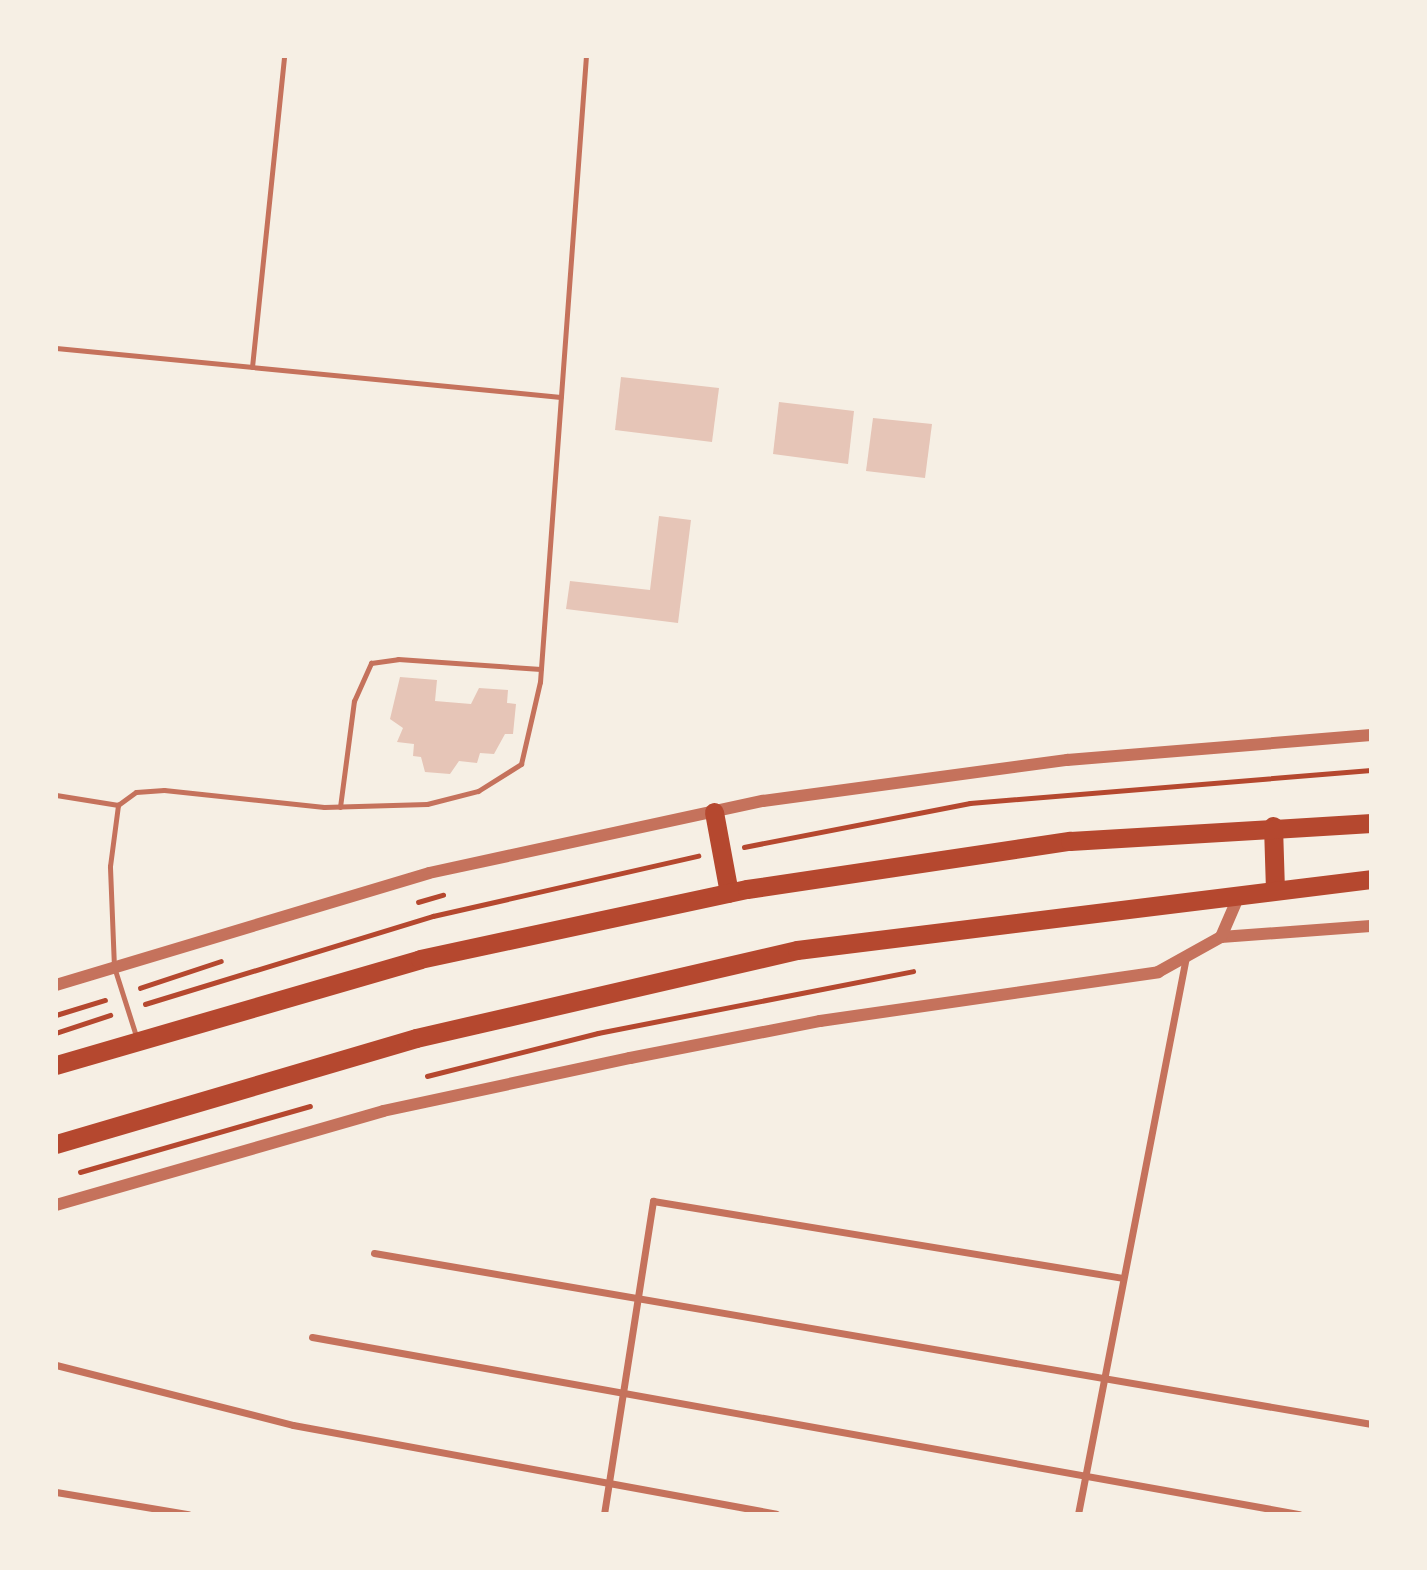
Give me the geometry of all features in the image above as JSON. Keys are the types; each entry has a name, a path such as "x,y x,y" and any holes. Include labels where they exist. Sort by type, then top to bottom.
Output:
{"highway":[{"path":"714,812 729,893"},
{"path":"56,1065 420,960 729,893 1070,841 1273,826 1371,823"},
{"path":"1273,826 1276,888"},
{"path":"56,1144 416,1038 797,950 1241,892 1371,879"}],"street":[{"path":"56,985 429,873 714,812 1067,760 1371,735"},
{"path":"1222,937 1241,892"},
{"path":"56,1205 383,1111 820,1021 1138,977 1186,957 1222,937 1371,926"},
{"path":"1078,1514 1101,1381 1186,957"},
{"path":"604,1514 653,1201 1121,1278"},
{"path":"374,1253 638,1303 1371,1424"},
{"path":"312,1337 1084,1479 1299,1514"},
{"path":"56,1365 293,1425 776,1514"},
{"path":"56,1492 188,1514"}],"lane":[{"path":"252,367 284,56"},
{"path":"56,795 118,805 136,792 164,790 340,807 427,803 502,781 527,747 541,669 586,56"},
{"path":"56,348 561,397"},
{"path":"340,807 354,701 372,663 398,659 541,669"},
{"path":"118,805 110,866 114,967 137,1040"}],"path":[{"path":"404,906 457,891"},
{"path":"56,1015 225,960"}],"building":[{"path":"621,377 719,388 712,442 615,430"},
{"path":"779,402 854,411 848,464 773,454"},
{"path":"873,418 932,424 925,478 866,471"},
{"path":"659,516 691,520 678,623 566,609 570,581 650,590"},
{"path":"400,677 437,680 435,701 471,704 479,688 508,690 507,703 516,704 513,734 505,734 494,754 480,753 477,763 459,761 450,774 425,772 421,757 413,756 414,744 397,742 403,728 390,719"}]}
